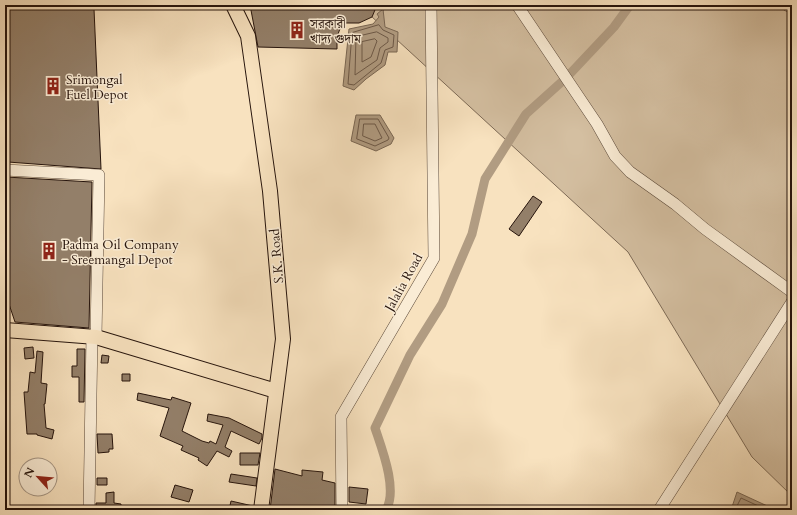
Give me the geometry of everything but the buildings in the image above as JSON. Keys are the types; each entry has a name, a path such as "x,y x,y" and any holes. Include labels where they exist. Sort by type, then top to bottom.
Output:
{"main road":[{"name":"S.K. Road","path":"233,5 248,36 270,191 283,340 261,510"},
{"path":"5,330 94,336 276,391"}],"street":[{"name":"Jalalia Road","path":"342,510 341,417 434,258 431,5"},
{"path":"517,5 597,124 615,156 630,172 792,292"},
{"path":"787,5 792,8"},
{"path":"5,170 99,175 90,510"},
{"path":"660,510 792,302"}],"shaded area":[{"path":"359,5 792,5 792,496 752,457 628,252"}],"water":[{"path":"383,9 385,27 398,32 397,52 388,52 385,65 354,90 343,86 349,29 373,24 379,17 377,14"},
{"path":"356,115 380,115 394,138 391,144 376,151 351,141"},
{"path":"737,492 776,510 731,510"}],"waterway":[{"path":"386,510 389,502 390,481 385,458 375,428 410,355 442,304 472,234 485,179 526,114 566,78 614,27 630,5"}],"place":[{"name":"সরকারী খাদ্য গুদাম","path":"297,30"},
{"name":"Srimongal Fuel Depot","path":"53,86"},
{"name":"Padma Oil Company - Sreemangal Depot","path":"49,251"}]}
